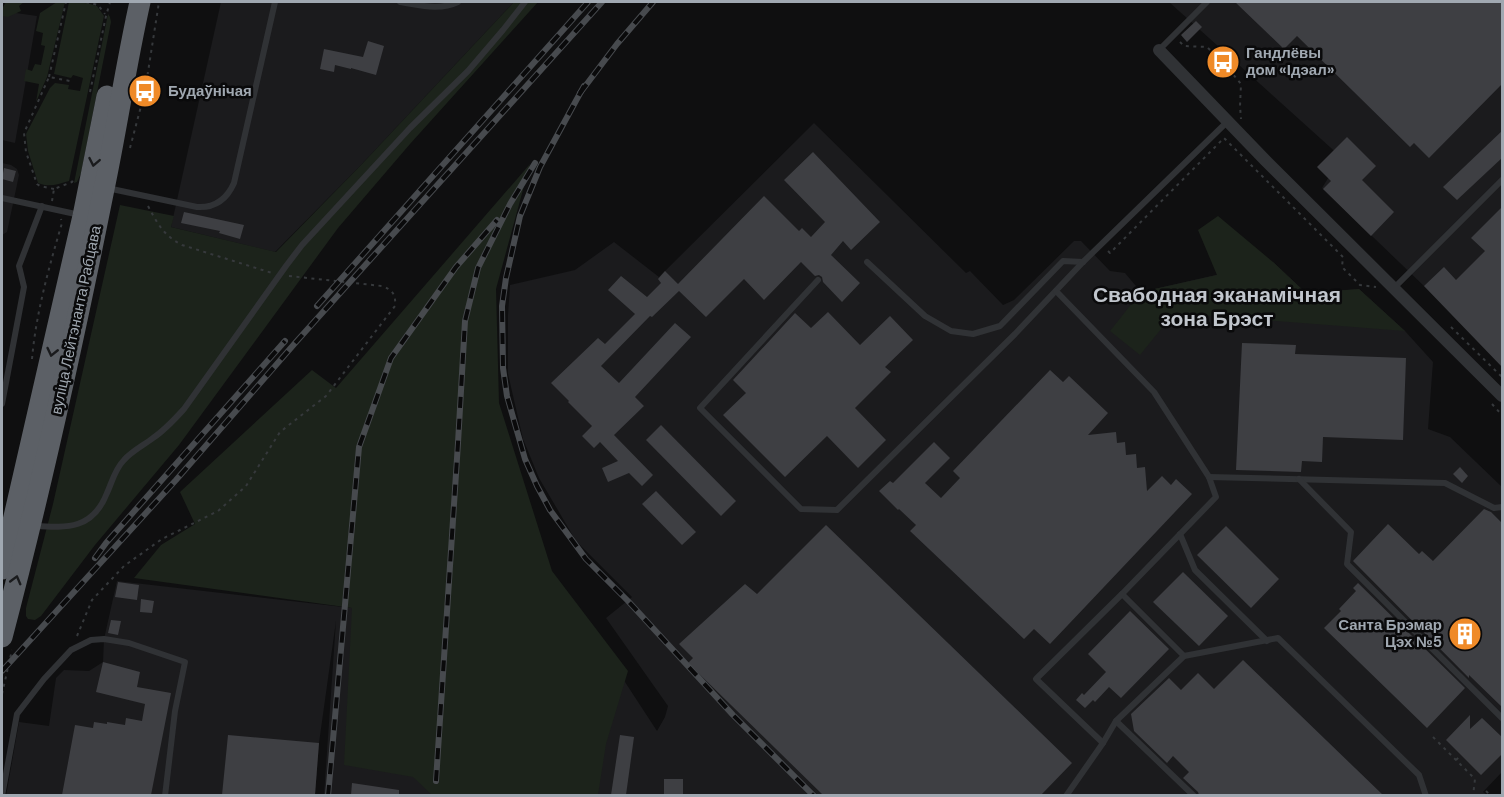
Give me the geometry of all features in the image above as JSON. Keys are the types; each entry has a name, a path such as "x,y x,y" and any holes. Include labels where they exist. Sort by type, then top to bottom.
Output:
{"highway":[{"name":"вуліца Лейтэнанта Рабцава","path":"2,569 15,525 91,217 127,2"},
{"name":"вуліца Лейтэнанта Рабцава","path":"91,217 105,188 140,2"},
{"name":"вуліца Лейтэнанта Рабцава","path":"2,637 15,525"}],"street":[{"path":"1159,50 1227,122 1503,396"}],"lane":[{"path":"105,188 197,207 205,207 227,196 234,183 275,2"},
{"path":"400,2 431,8 458,2"},
{"path":"15,525 61,528 71,526 89,519 102,506 123,461 164,430 184,409 302,245 374,166 468,71 525,2"},
{"path":"1159,50 1207,2"},
{"path":"818,280 700,408 801,509 837,510 1015,334 1083,262 1227,122"},
{"path":"1394,288 1503,180"},
{"path":"2,198 91,217"},
{"path":"2,404 4,376 24,287 19,266 42,207"},
{"path":"867,262 925,316 951,331 973,334 1000,326 1063,261 1083,262"},
{"path":"1056,291 1154,392 1209,477 1216,497 1036,679 1102,743"},
{"path":"1209,477 1445,483 1494,508 1503,507"},
{"path":"1299,479 1351,532 1347,564 1503,718"},
{"path":"1180,534 1195,570 1267,641"},
{"path":"1122,594 1184,656"},
{"path":"1066,795 1116,721 1184,656 1278,638 1419,775 1426,795"},
{"path":"2,795 17,714 44,678 71,650 91,640 104,639 129,642 184,662 175,711 165,795"},
{"path":"1116,721 1194,795"}],"path":[{"path":"66,2 49,77 24,133 26,152 37,184 54,189 72,182 74,171"},
{"path":"86,2 99,5 106,16"},
{"path":"90,93 110,2"},
{"path":"1173,36 1184,46 1207,47 1241,84 1241,124"},
{"path":"1218,67 1222,62"},
{"path":"49,77 70,81"},
{"path":"1101,245 1110,253 1224,138 1343,257 1342,267 1360,285 1375,286"},
{"path":"32,364 34,335 47,274 62,223 60,211 62,206 52,204 54,189"},
{"path":"71,650 92,600 124,566 162,539 218,511 246,486 280,432 326,396 394,306 396,300 390,289 382,286 280,275 182,245 159,227 143,195"},
{"path":"1444,320 1503,377"},
{"path":"1487,399 1503,415"},
{"path":"1433,737 1475,778 1473,795"},
{"path":"1456,760 1461,755"},
{"path":"1486,791 1491,795"}],"shaded area":[{"path":"6,2 24,2 19,6 21,11 8,17 2,16 2,9"},
{"path":"57,2 65,2 47,77 36,102 39,84 24,81 26,69 32,71 35,64 41,65 45,46 41,45 43,33 36,31 40,13"},
{"path":"69,2 83,2 97,6 104,16 69,181 46,185 38,183 28,151 26,134 50,88 55,83 69,85 68,89 80,91 83,78 54,74"},
{"path":"221,2 514,2 362,164 275,252 171,227"},
{"path":"514,2 538,2 338,228 179,445 95,545 41,616 35,620 28,619 26,608 53,504 120,205 174,216 171,227 276,252"},
{"path":"1169,2 1502,2 1502,361 1322,188 1341,157"},
{"path":"2,11 37,16 15,143 2,140"},
{"path":"108,14 111,22 81,173 77,182 74,183"},
{"path":"814,123 966,273 970,271 1003,305 1014,300 1074,241 1081,241 1110,271 1125,273 1141,292 1273,262 1306,293 1359,289 1405,331 1433,362 1428,429 1450,437 1502,487 1502,772 1483,792 1487,795 324,795 336,621 319,743 315,795 6,796 19,722 49,726 56,678 64,670 89,671 103,662 104,639 117,581 352,608 578,610 657,731 668,706 606,618 632,597 576,541 539,478 523,439 508,374 510,285 575,270 614,242 659,277"},
{"path":"2,163 17,169 19,175 7,232 2,235"},
{"path":"530,164 496,289 499,403 552,571 628,671 606,744 598,795 432,795 413,777 344,765 352,608 134,578 161,545 195,524 180,492 312,370 336,388"},
{"path":"1218,216 1306,293 1359,289 1405,331 1174,313 1140,355 1110,331 1141,292 1217,275 1198,230"}],"building":[{"path":"1235,2 1503,2 1503,83 1429,158 1414,143 1410,147 1297,36 1284,49"},
{"path":"1196,21 1202,27 1187,42 1181,35"},
{"path":"368,41 384,46 376,75 335,65 334,72 320,69 324,49 363,57"},
{"path":"1503,130 1503,157 1457,200 1443,187"},
{"path":"1347,137 1376,166 1362,180 1394,212 1371,236 1323,189 1331,181 1317,167"},
{"path":"813,152 880,222 851,250 843,241 831,255 860,283 842,302 823,282 822,277 815,276 801,262 764,300 744,279 706,317 679,291 652,317 650,316 601,366 619,383 675,323 691,337 635,397 644,406 614,435 653,475 642,486 629,473 608,482 602,468 618,461 600,442 594,448 582,436 592,426 551,383 598,338 605,344 635,314 608,290 621,276 647,297 661,283 658,279 665,271 678,284 764,196 799,231 802,228 811,237 825,222 784,180"},
{"path":"4,168 16,171 13,182 2,179"},
{"path":"1503,206 1503,368 1424,286 1444,267 1456,280 1485,251 1471,238"},
{"path":"184,212 244,225 240,239 219,233 220,231 181,223"},
{"path":"828,312 860,345 890,316 913,340 885,367 891,372 855,408 886,440 858,468 827,436 785,477 723,415 746,393 733,380 795,313 811,328"},
{"path":"1242,343 1296,345 1295,354 1406,358 1403,440 1323,437 1322,462 1302,461 1301,472 1236,470"},
{"path":"1050,370 1063,382 1069,376 1108,413 1088,435 1116,432 1117,443 1125,442 1126,455 1136,454 1137,468 1145,467 1147,491 1162,476 1171,485 1176,479 1192,494 1050,644 1034,629 1024,639 910,531 916,525 879,491 890,481 893,483 934,442 950,458 925,483 941,498 960,478 953,471"},
{"path":"661,425 736,501 721,516 646,440"},
{"path":"1460,467 1468,476 1462,483 1453,474"},
{"path":"656,491 696,532 682,545 642,504"},
{"name":"Санта Брэмар Цэх №5","path":"1484,509 1491,512 1503,524 1503,708 1469,675 1469,678 1353,561 1388,524 1419,554 1422,551 1433,561"},
{"path":"826,525 1072,763 1041,795 823,795 688,663 693,658 679,644 745,584 757,594"},
{"path":"1226,526 1279,579 1251,608 1197,555"},
{"path":"1183,572 1228,616 1199,646 1153,602"},
{"path":"118,582 139,585 137,600 115,597"},
{"path":"1358,583 1465,688 1427,728 1324,628 1341,611 1339,609 1356,591 1353,588"},
{"path":"141,599 154,601 152,613 140,612"},
{"path":"1130,611 1169,649 1121,698 1109,687 1095,702 1093,700 1085,708 1076,700 1082,693 1084,695 1106,672 1088,654"},
{"path":"111,620 121,621 118,635 108,633"},
{"path":"1243,660 1383,795 1199,795 1183,778 1189,772 1173,756 1167,763 1134,731 1131,714 1169,678 1181,690 1198,673 1214,689"},
{"path":"103,662 140,672 137,687 171,693 151,795 62,795 75,725 93,728 94,722 125,725 126,718 142,721 145,704 96,692"},
{"path":"1470,715 1470,729 1482,718 1503,738 1503,753 1481,775 1446,740"},
{"path":"228,735 319,743 315,795 222,795"},
{"path":"620,735 634,737 626,795 611,795"},
{"path":"664,779 683,779 683,795 664,795"},
{"path":"352,783 399,790 399,795 351,795"}],"railway":[{"path":"317,306 588,2"},
{"path":"2,671 176,480 296,342 602,2"},
{"path":"580,93 617,44 653,2"},
{"path":"584,86 540,167 520,216 506,278 502,306 503,368 507,396 525,459 550,510 586,559 733,715 814,796"},
{"path":"436,781 465,321 478,268 510,204 535,163"},
{"path":"328,796 359,447 391,358 456,267 497,220"},
{"path":"95,558 285,341"}],"place":[{"name":"Гандлёвы дом «Ідэал»","path":"1223,62"},
{"name":"Будаўнічая","path":"145,91"},
{"name":"Санта Брэмар Цэх №5","path":"1465,634"}],"district":[{"name":"Свабодная эканамічная зона Брэст","path":"1217,307"}]}
